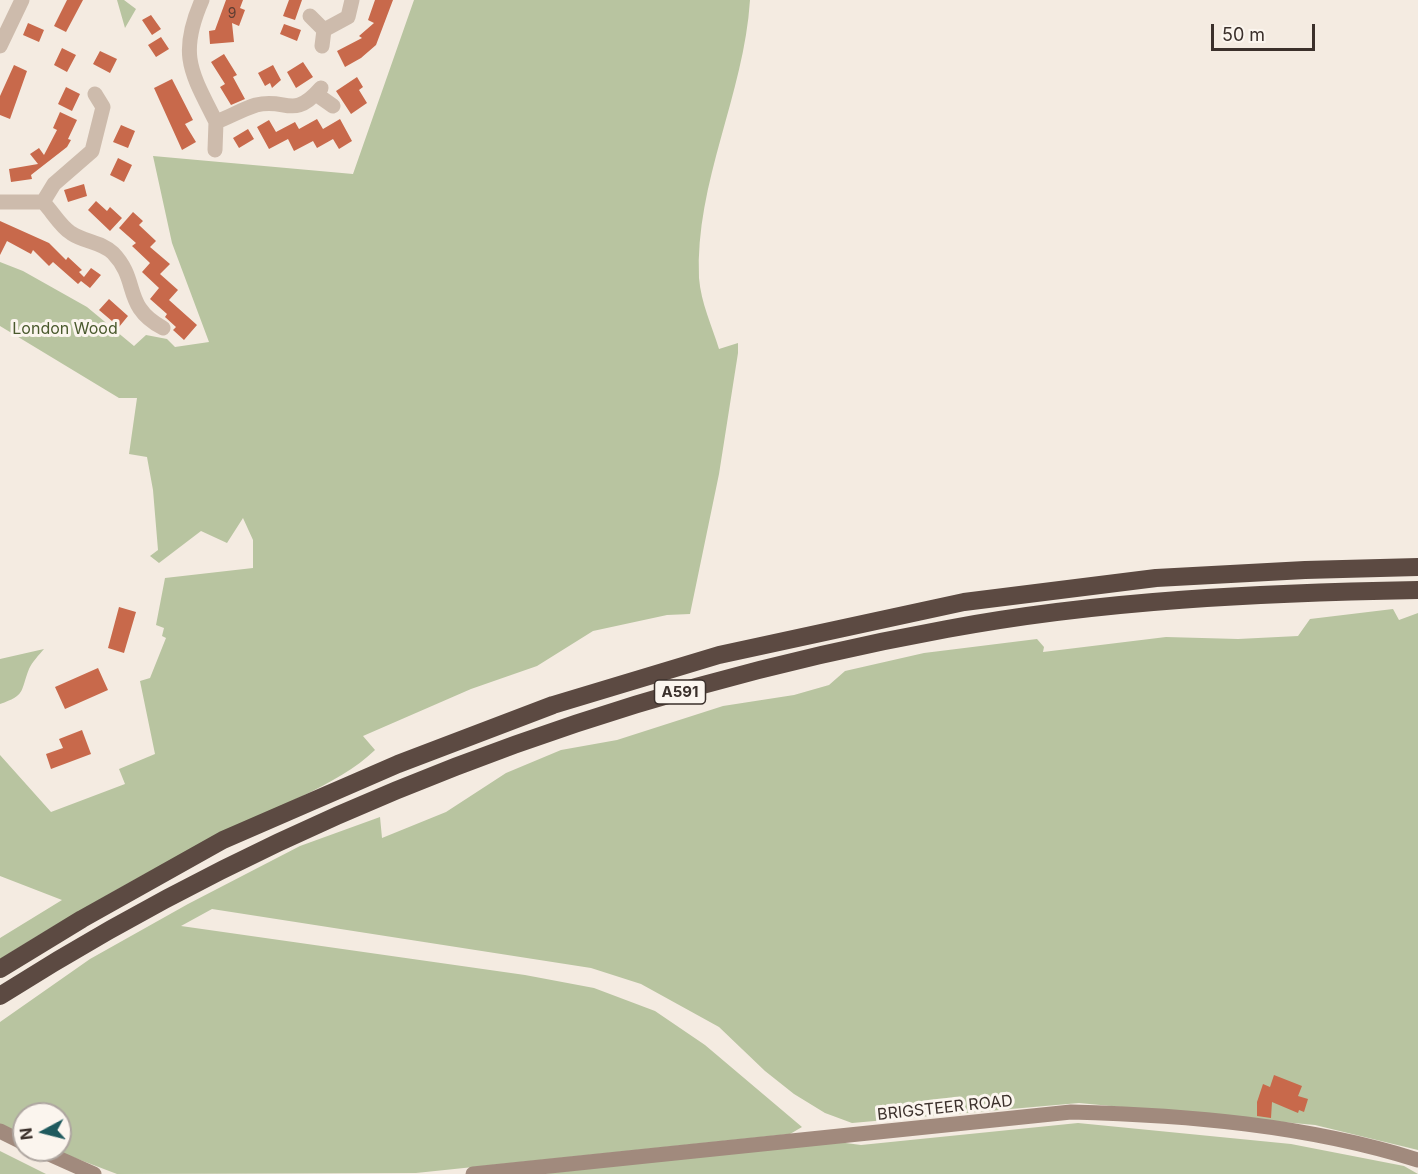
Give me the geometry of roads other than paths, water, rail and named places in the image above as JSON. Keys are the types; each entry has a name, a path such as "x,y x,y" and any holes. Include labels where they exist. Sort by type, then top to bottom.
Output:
{"highway":[{"name":"A591","path":"0,969 82,919 223,840 398,764 553,705 719,655 964,602 1156,578 1418,567"},
{"name":"A591","path":"0,996 51,963 231,864 444,769 614,711 759,669 948,628 1076,610 1268,592 1418,590"}],"street":[{"path":"0,46 22,0"},
{"path":"202,0 188,39 189,55 196,82 216,123 215,150"},
{"path":"324,30 348,17 352,0"},
{"path":"310,16 324,30"},
{"path":"322,46 324,30"},
{"path":"216,123 256,105 296,107 318,91 333,106"},
{"path":"43,202 54,184 92,151 103,107 95,94"},
{"path":"0,202 43,202 68,231 112,252 126,270 133,299 148,320 163,328"},
{"name":"BRIGSTEER ROAD","path":"473,1174 1071,1112 1132,1114 1304,1132 1418,1160"},
{"path":"67,1162 94,1174"}],"park label":[{"name":"London Wood","path":"65,329"}]}
